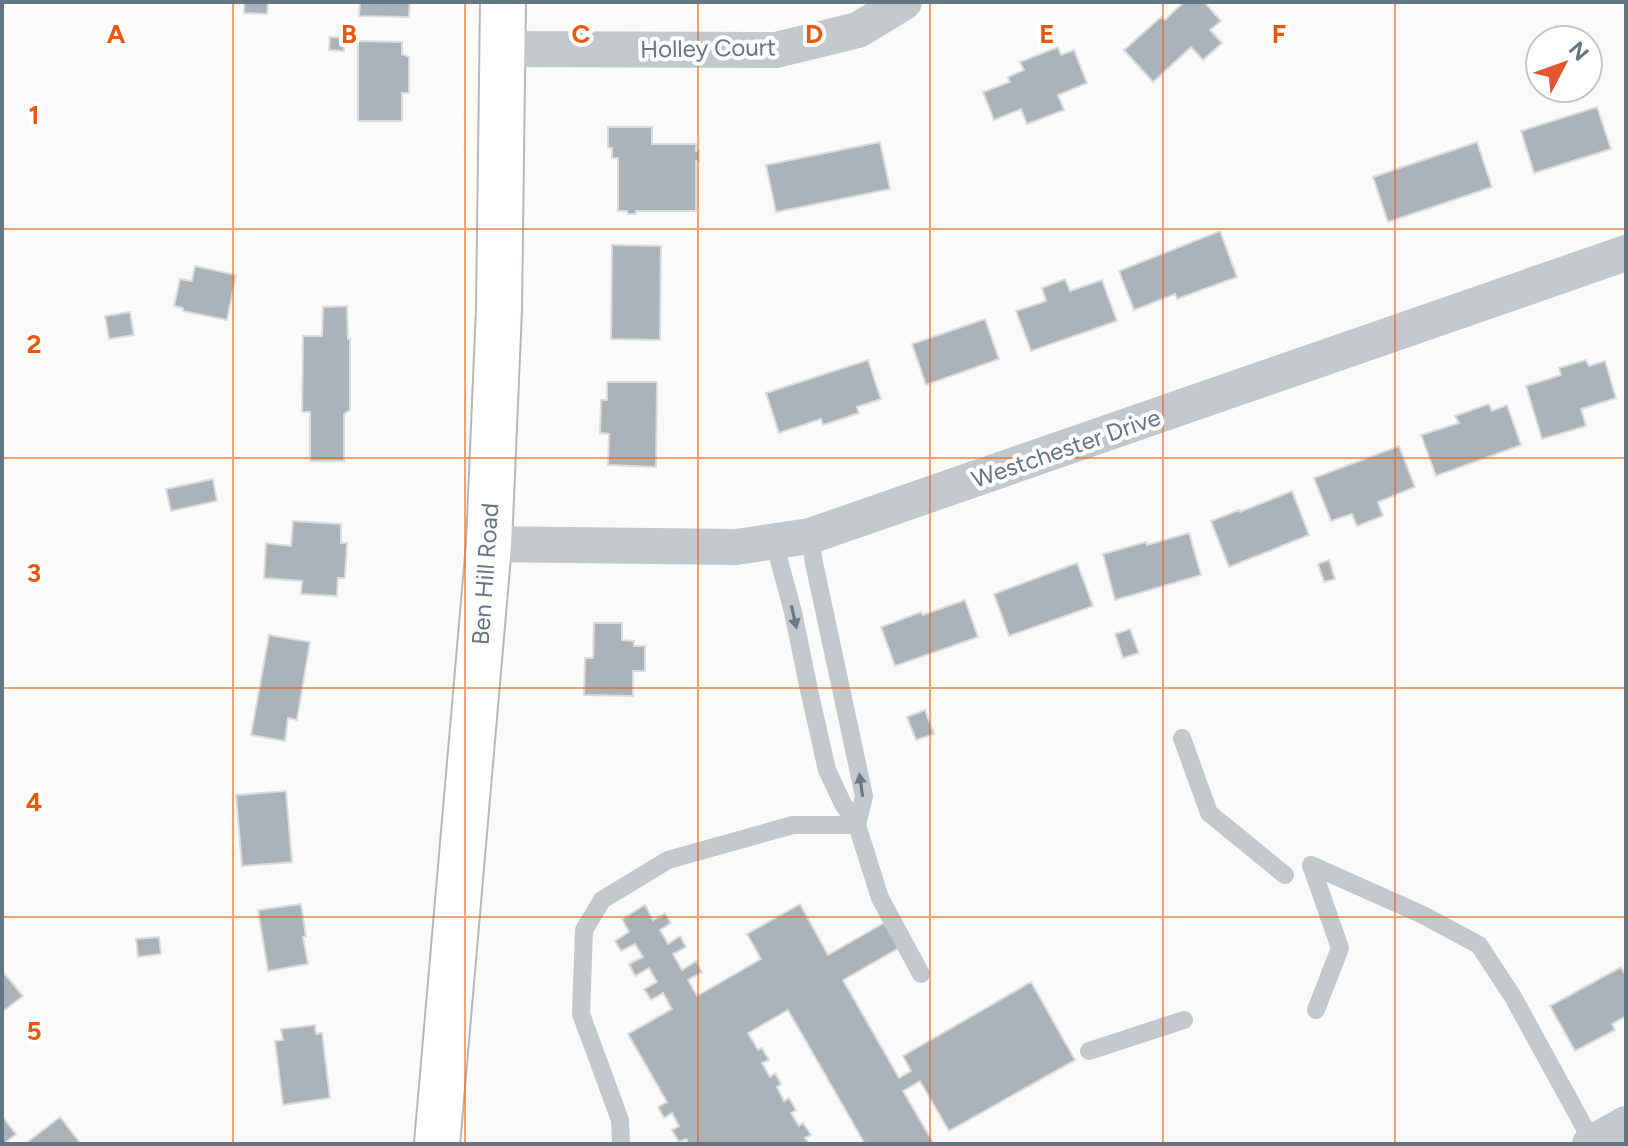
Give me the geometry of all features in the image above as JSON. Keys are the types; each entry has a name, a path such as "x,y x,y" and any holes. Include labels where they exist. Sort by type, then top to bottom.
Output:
{"street":[{"name":"Ben Hill Road","path":"437,1144 489,544 499,309 503,2"},
{"name":"Holley Court","path":"503,49 776,50 858,30 904,2"},
{"name":"Westchester Drive","path":"489,544 736,547 810,536 1626,253"},
{"path":"1592,1143 1626,1124"}],"lane":[{"path":"810,536 864,796 857,825"},
{"path":"774,542 793,612 827,770 857,825 880,898 921,974"},
{"path":"1182,738 1209,813 1285,875"},
{"path":"621,1144 620,1120 581,1014 584,930 602,900 668,860 793,825 857,825"},
{"path":"1316,1010 1340,948 1311,865 1423,915 1479,945 1513,997 1592,1143"},
{"path":"1089,1051 1184,1020"}],"building":[{"path":"244,2 268,2 267,14 244,13"},
{"path":"360,2 410,2 409,17 359,16"},
{"path":"1184,2 1204,2 1221,21 1210,30 1222,43 1203,60 1191,47 1153,82 1124,50 1161,17 1165,20"},
{"path":"330,37 345,38 344,51 329,50"},
{"path":"358,41 402,42 402,54 409,57 409,93 402,93 402,121 358,121"},
{"path":"1058,47 1061,55 1074,50 1087,83 1058,95 1064,110 1027,124 1021,109 994,120 983,92 1010,82 1008,77 1024,70 1020,62"},
{"path":"1597,107 1611,149 1534,173 1521,131"},
{"path":"608,127 652,127 652,144 696,144 699,161 696,161 696,211 636,211 636,214 628,214 627,211 618,211 618,158 612,158 612,148 608,148"},
{"path":"880,142 890,189 776,212 766,165"},
{"path":"1477,142 1492,187 1388,222 1373,177"},
{"path":"1220,231 1237,277 1177,299 1175,294 1134,310 1119,271"},
{"path":"612,245 661,246 660,340 611,339"},
{"path":"195,266 236,275 227,320 183,311 183,308 174,306 180,279 192,281"},
{"path":"1065,279 1070,291 1102,280 1117,321 1031,351 1016,311 1046,301 1042,288"},
{"path":"347,306 350,410 344,414 344,461 310,461 310,412 302,412 303,336 322,336 323,307"},
{"path":"130,312 134,335 109,339 105,316"},
{"path":"985,319 999,359 926,385 912,344"},
{"path":"868,360 881,399 857,407 859,413 823,425 821,419 779,433 766,393"},
{"path":"1586,360 1589,366 1605,361 1616,398 1581,409 1586,426 1542,439 1526,386 1561,375 1559,368"},
{"path":"607,382 657,382 656,467 608,465 609,434 600,433 601,400 607,400"},
{"path":"1489,404 1492,411 1507,405 1521,445 1436,476 1421,435 1459,423 1455,416"},
{"path":"1399,446 1415,487 1378,502 1383,516 1357,526 1352,514 1331,521 1314,478"},
{"path":"213,479 217,501 171,511 166,489"},
{"path":"1292,491 1309,535 1229,567 1211,521"},
{"path":"293,521 341,524 341,543 347,543 345,578 338,578 337,596 301,594 302,581 264,578 266,543 291,546"},
{"path":"1189,533 1201,575 1115,600 1103,554"},
{"path":"1329,560 1335,579 1324,582 1318,564"},
{"path":"1077,563 1093,606 1009,636 994,594"},
{"path":"965,600 978,637 895,666 881,627"},
{"path":"594,623 622,623 622,640 634,641 634,646 645,646 645,671 633,671 633,696 584,695 585,658 593,658"},
{"path":"1130,629 1139,653 1123,658 1115,634"},
{"path":"269,635 310,642 297,720 288,718 285,741 251,735"},
{"path":"925,710 934,734 916,740 907,717"},
{"path":"286,791 292,862 242,866 236,795"},
{"path":"301,904 308,964 268,971 258,910"},
{"path":"800,904 828,955 884,923 899,948 843,980 899,1078 911,1071 903,1056 1031,982 1075,1060 949,1131 920,1081 903,1091 934,1144 865,1144 788,1010 748,1033 758,1050 762,1048 769,1060 762,1063 770,1077 775,1073 781,1084 777,1087 784,1101 789,1098 796,1110 791,1113 799,1126 803,1123 811,1135 805,1138 809,1144 689,1144 686,1139 679,1142 672,1130 679,1126 672,1113 664,1118 658,1107 667,1102 628,1034 672,1009 663,993 651,1000 644,989 657,982 649,968 635,976 629,964 643,957 635,944 621,951 615,941 629,932 622,919 645,905 653,920 665,913 671,923 660,930 668,944 680,936 686,947 673,954 682,970 696,961 702,972 688,980 697,996 761,959 747,934"},
{"path":"159,937 161,954 138,957 136,939"},
{"path":"1621,967 1626,976 1626,1016 1612,1024 1615,1030 1575,1051 1550,1006"},
{"path":"2,971 23,996 2,1012"},
{"path":"315,1025 316,1034 322,1033 330,1098 283,1105 275,1041 283,1040 281,1029"},
{"path":"2,1116 16,1134 6,1142 8,1144 2,1144"},
{"path":"60,1117 81,1144 25,1144"}]}
